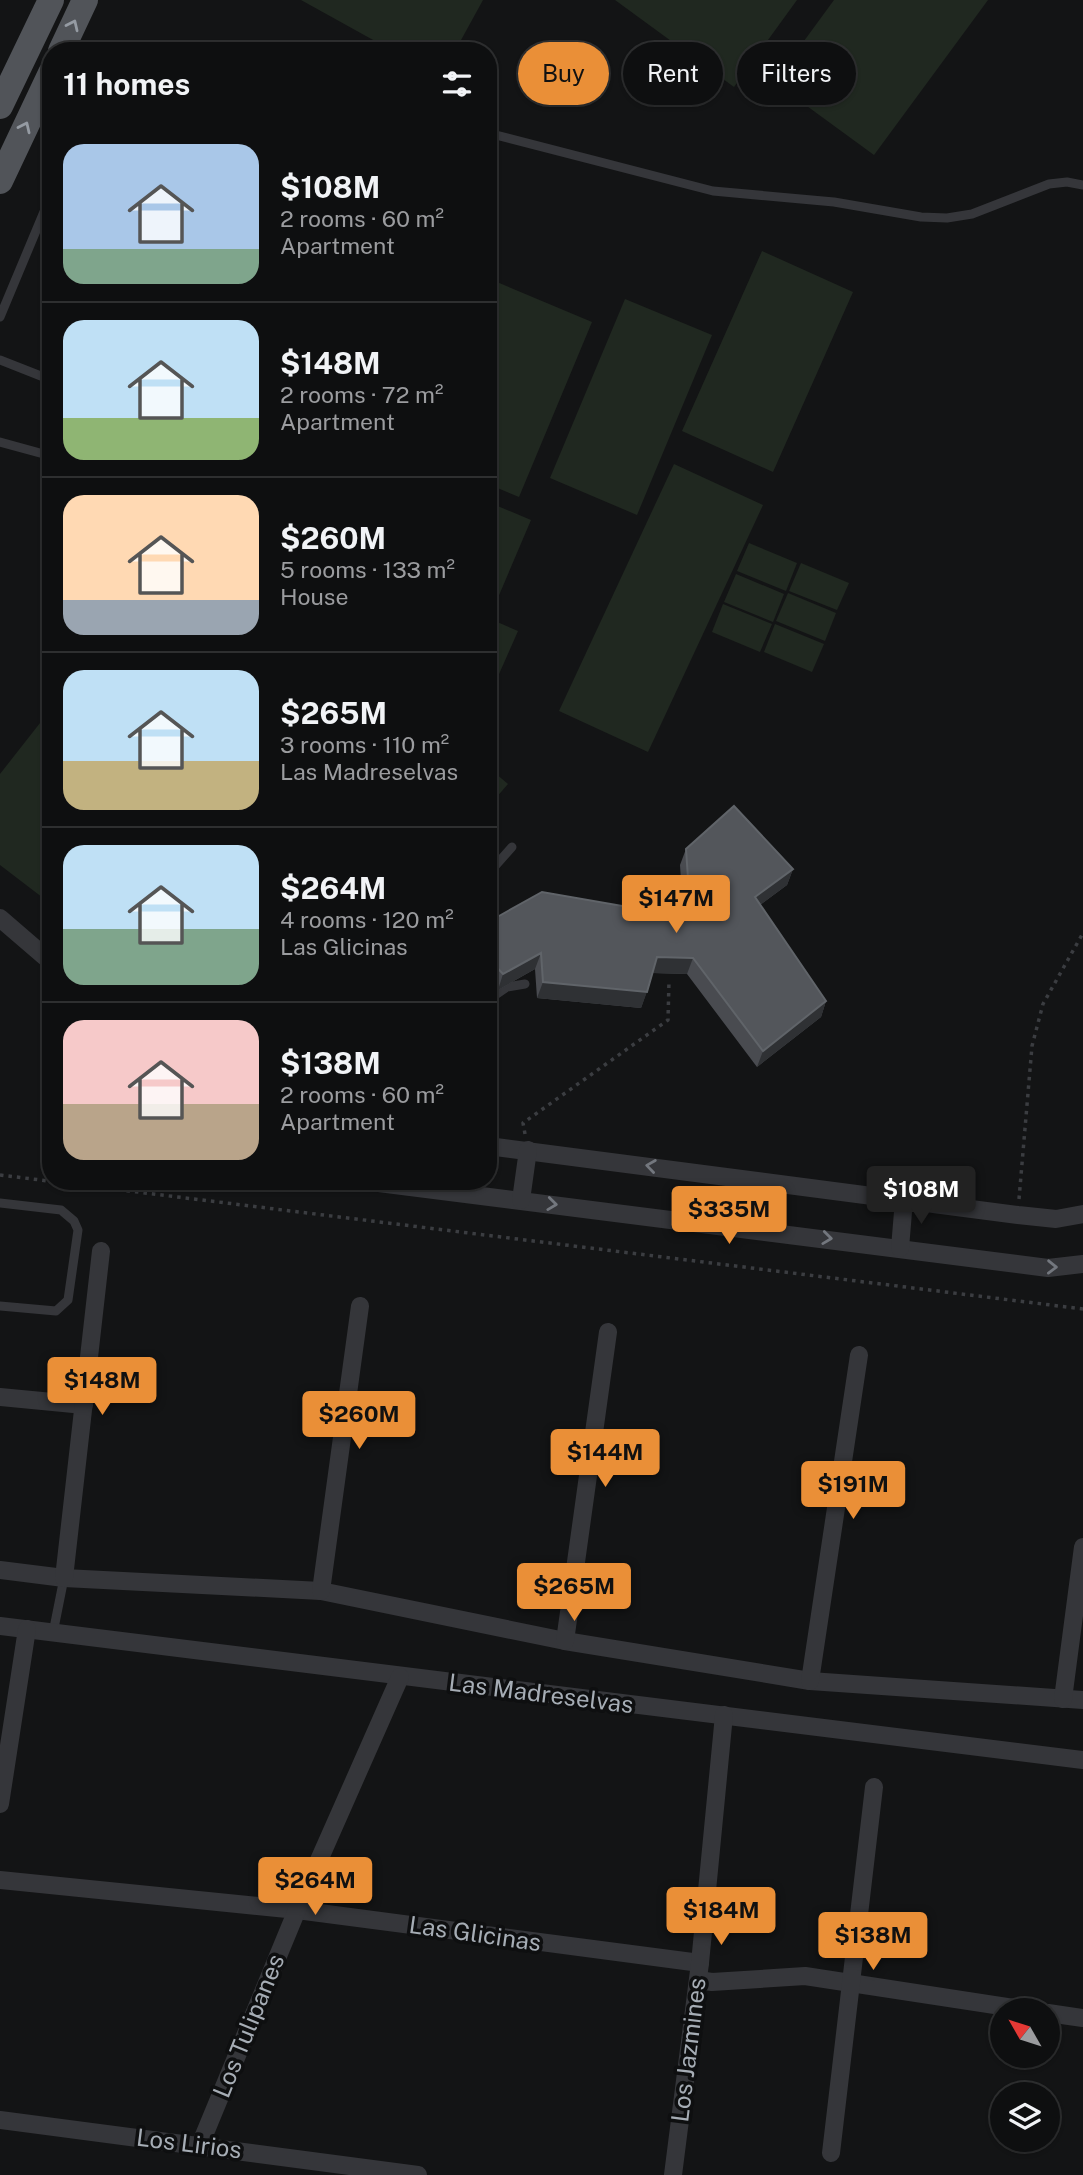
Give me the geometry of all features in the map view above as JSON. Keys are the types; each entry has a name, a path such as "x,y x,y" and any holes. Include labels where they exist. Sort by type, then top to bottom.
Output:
{"main road":[{"path":"0,106 51,0"},
{"path":"65,42 85,0"},
{"path":"0,181 42,92"}],"street":[{"path":"0,918 42,954"},
{"path":"497,1147 1018,1216 1056,1219 1083,1214"},
{"path":"522,1200 528,1150"},
{"path":"438,1190 1048,1268 1083,1264"},
{"path":"900,1248 904,1200"},
{"path":"64,1578 102,1251"},
{"path":"321,1591 360,1306"},
{"path":"565,1641 608,1332"},
{"path":"810,1681 859,1355"},
{"path":"0,1397 84,1405"},
{"path":"1063,1699 1083,1548"},
{"path":"0,1570 64,1578 321,1591 565,1641 810,1681 1083,1700"},
{"name":"Las Madreselvas","path":"0,1626 1083,1760"},
{"path":"0,1804 27,1629"},
{"name":"Los Tulipanes","path":"200,2145 297,1910 400,1677"},
{"name":"Los Jazmines","path":"673,2175 699,1972 724,1715"},
{"path":"831,2153 874,1787"},
{"name":"Las Glicinas","path":"0,1880 297,1910 699,1972 712,1982 805,1976 990,2004"},
{"path":"1060,2015 1083,2018"},
{"name":"Los Lirios","path":"0,2120 418,2175"}],"lane":[{"path":"497,135 713,191 834,202 921,217 947,218 972,214 1049,184 1067,182 1083,185"},
{"path":"0,317 42,217"},
{"path":"0,360 42,376"},
{"path":"0,443 42,454"},
{"path":"497,864 512,847"},
{"path":"497,994 507,987 525,984"},
{"path":"0,1203 61,1210 68,1213 78,1230 68,1300 62,1308 56,1311 0,1306"},
{"path":"53,1633 64,1578"}],"path":[{"path":"1018,1216 1032,1046 1043,1004 1083,933"},
{"path":"528,1150 523,1123 668,1020 669,981"},
{"path":"0,1175 42,1180"},
{"path":"121,1190 1083,1309"}],"shaded area":[{"path":"301,0 483,0 460,42 377,42"},
{"path":"615,0 797,0 767,42 737,42 737,83 734,87 723,79 723,42 672,42"},
{"path":"834,0 988,0 874,155 806,105 856,105 856,42 803,42"},
{"path":"762,251 853,292 773,472 682,431"},
{"path":"497,282 592,322 519,497 497,488"},
{"path":"625,299 712,335 637,515 550,478"},
{"path":"674,464 763,505 648,752 559,711"},
{"path":"497,506 531,520 497,600"},
{"path":"749,543 797,563 786,591 737,571"},
{"path":"801,563 849,583 837,610 789,591"},
{"path":"736,574 784,594 773,622 724,602"},
{"path":"788,593 836,613 825,641 776,621"},
{"path":"723,604 772,624 760,652 712,632"},
{"path":"497,622 518,631 497,679"},
{"path":"775,624 824,644 812,672 764,652"},
{"path":"42,720 42,897 0,865 0,774"},
{"path":"497,775 508,784 497,797"}],"building":[{"path":"734,806 793,869 755,897 826,1001 763,1051 693,958 657,957 647,992 543,982 541,953 503,974 497,968 499,916 542,892 651,911 689,893 686,849"}]}
